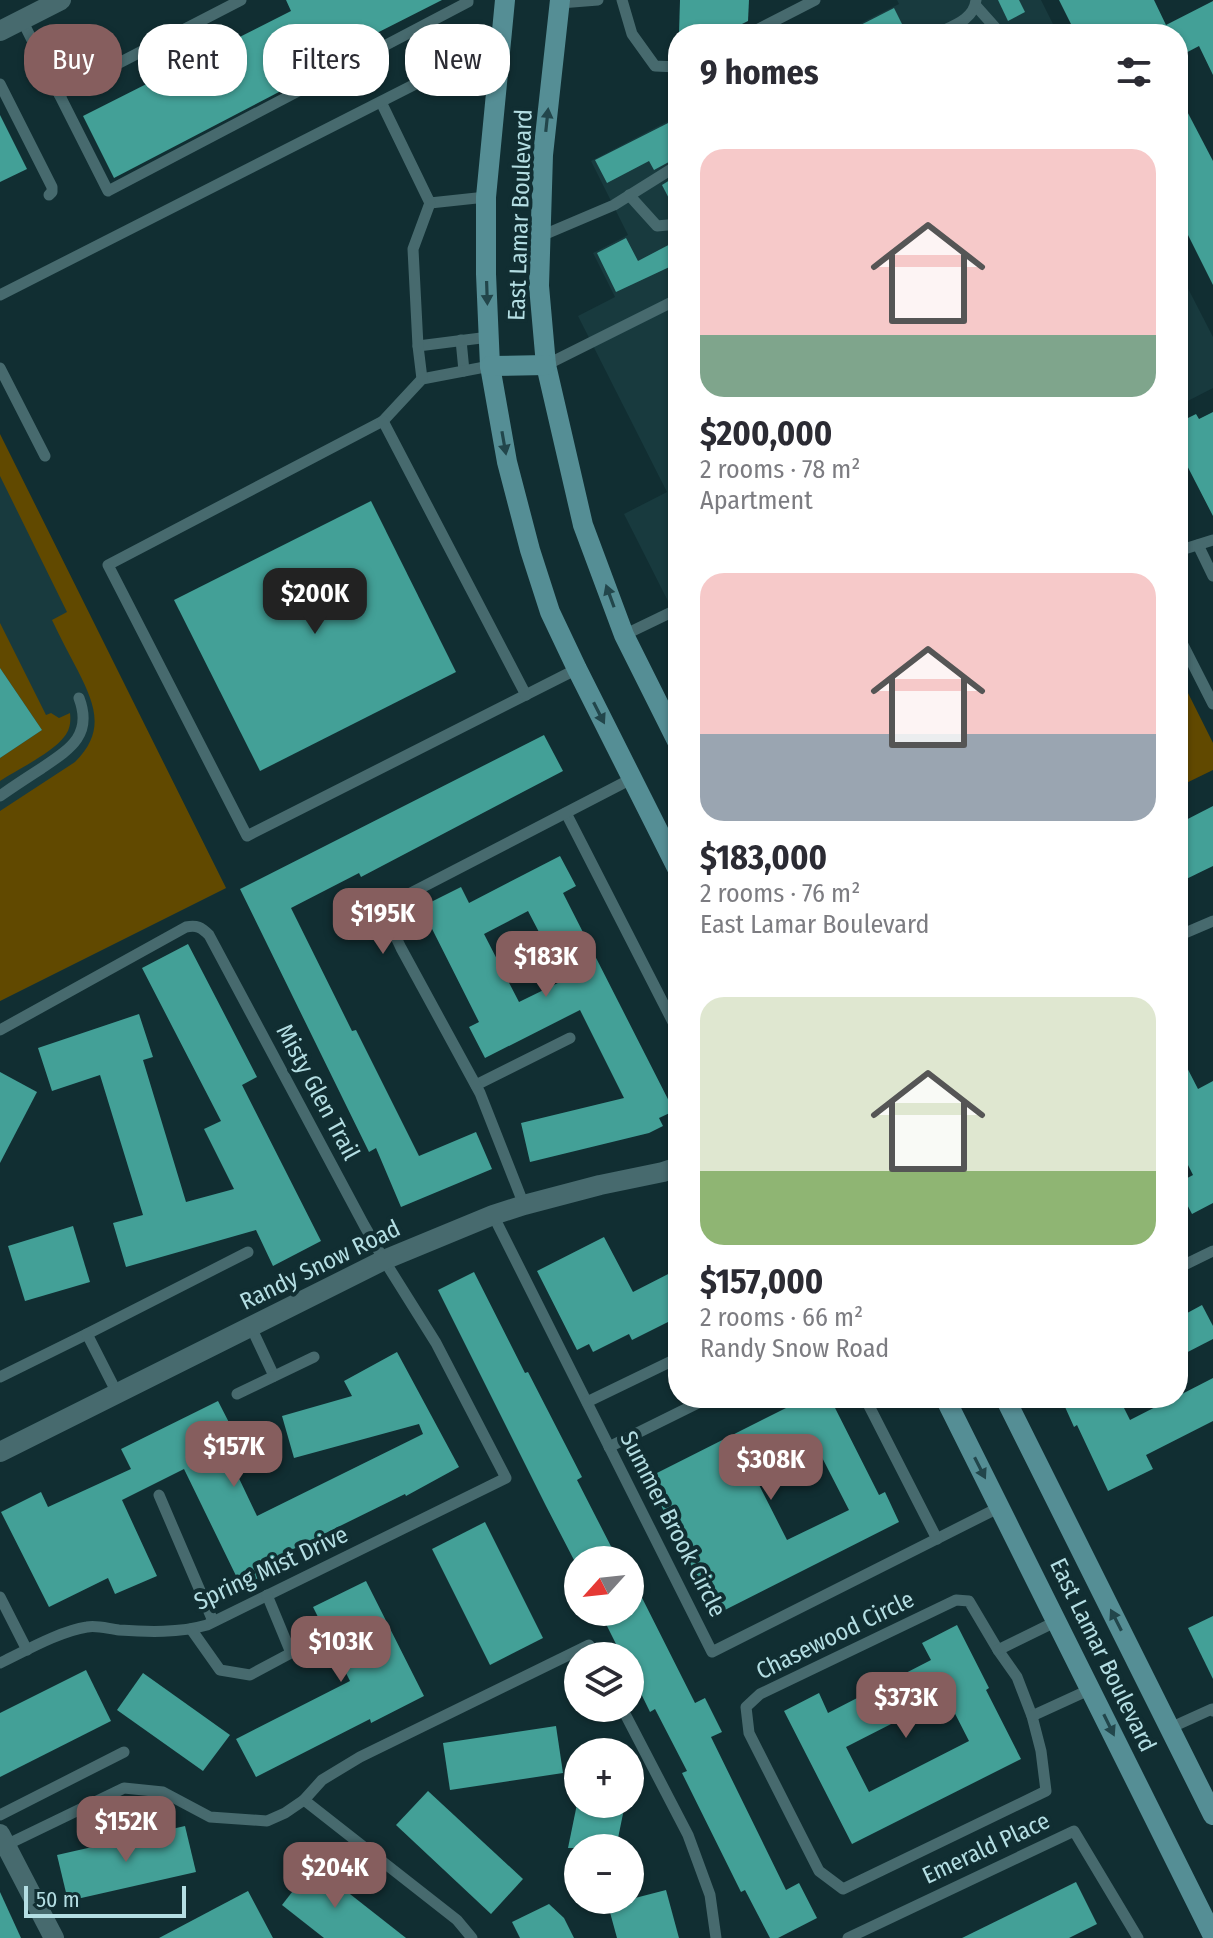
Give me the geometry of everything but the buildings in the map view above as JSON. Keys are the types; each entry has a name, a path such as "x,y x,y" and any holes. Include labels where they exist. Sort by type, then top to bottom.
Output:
{"main road":[{"name":"East Lamar Boulevard","path":"503,24 505,0"},
{"name":"East Lamar Boulevard","path":"560,1 543,155 539,286 546,365 583,525 624,635 668,723"},
{"name":"East Lamar Boulevard","path":"496,96 486,197 489,337 490,366 507,462 550,612 668,850"},
{"path":"490,366 546,365"},
{"name":"East Lamar Boulevard","path":"950,1408 1213,1936"},
{"name":"East Lamar Boulevard","path":"1010,1408 1213,1815"}],"street":[{"path":"0,31 61,0"},
{"name":"Randy Snow Road","path":"0,1452 384,1260 524,1205 668,1170"},
{"path":"2,1842 54,1938"}],"lane":[{"path":"122,61 241,0"},
{"path":"60,96 108,191 468,0"},
{"path":"560,1 598,0"},
{"path":"622,0 632,34 655,66 668,67"},
{"path":"768,24 815,0"},
{"path":"955,24 969,17 976,3 993,24"},
{"path":"22,20 24,24"},
{"path":"0,84 52,187 49,195"},
{"path":"0,295 405,90"},
{"path":"381,102 430,203 413,249 422,379"},
{"path":"541,236 614,205 668,171"},
{"path":"629,195 657,226 668,225"},
{"path":"430,203 486,197"},
{"path":"546,365 668,304"},
{"path":"418,346 489,337"},
{"path":"461,340 464,371"},
{"path":"490,366 422,379 383,421 108,565 247,836 577,669"},
{"path":"0,368 45,456"},
{"path":"383,421 526,695"},
{"path":"1188,548 1213,540"},
{"path":"1198,545 1213,576"},
{"path":"624,635 668,614"},
{"path":"1188,655 1213,704"},
{"path":"0,796 70,748 82,730 84,719 79,698"},
{"path":"524,1205 499,1136 476,1085 382,908 633,778"},
{"path":"566,813 668,1012"},
{"path":"1188,932 1213,921"},
{"name":"Misty Glen Trail","path":"0,1030 186,927 201,927 209,935 364,1225 436,1343 506,1478"},
{"path":"476,1085 570,1038"},
{"name":"Summer Brook Circle","path":"493,1215 712,1652 1000,1507"},
{"path":"1188,1263 1213,1251"},
{"path":"0,1377 248,1252"},
{"path":"251,1327 274,1376"},
{"path":"87,1334 117,1393"},
{"path":"237,1394 314,1357"},
{"path":"587,1402 668,1363"},
{"path":"609,1447 688,1408"},
{"path":"870,1408 937,1539"},
{"name":"Spring Mist Drive","path":"0,1663 89,1626 175,1631 213,1621 506,1478"},
{"path":"159,1495 213,1621"},
{"path":"191,1629 220,1670 250,1675 291,1653 267,1595"},
{"path":"0,1597 27,1650"},
{"name":"Chasewood Circle","path":"956,1600 969,1601 1017,1677 1032,1716 1041,1751 1046,1791 843,1889 819,1871 749,1733 746,1707 760,1694 956,1600"},
{"path":"998,1650 1057,1621"},
{"path":"2,1842 124,1788 163,1792 210,1817 267,1821 304,1800 322,1780 360,1757 564,1657"},
{"path":"1032,1716 1091,1689"},
{"path":"1170,1728 1213,1711"},
{"path":"629,1722 688,1835 710,1895 716,1938"},
{"path":"0,1815 124,1752"},
{"path":"304,1800 457,1920 472,1938"},
{"name":"Emerald Place","path":"848,1938 1074,1831 1138,1938"}],"shaded area":[{"path":"897,0 1041,0 1053,24 859,24 899,4"},
{"path":"668,121 668,601 624,514 667,492 578,316 615,297 593,253 628,235 591,161"},
{"path":"1188,288 1213,337 1213,388 1188,401"},
{"path":"0,434 226,888 0,1001 0,811 75,762 91,739 94,718 84,683 52,620 67,612 0,476"},
{"path":"0,439 226,888 0,1001"},
{"path":"0,623 46,715 51,713 59,718 70,713 70,726 59,743 0,781 0,758 42,730 0,668"},
{"path":"1188,693 1213,743 1213,770 1188,782"}]}
